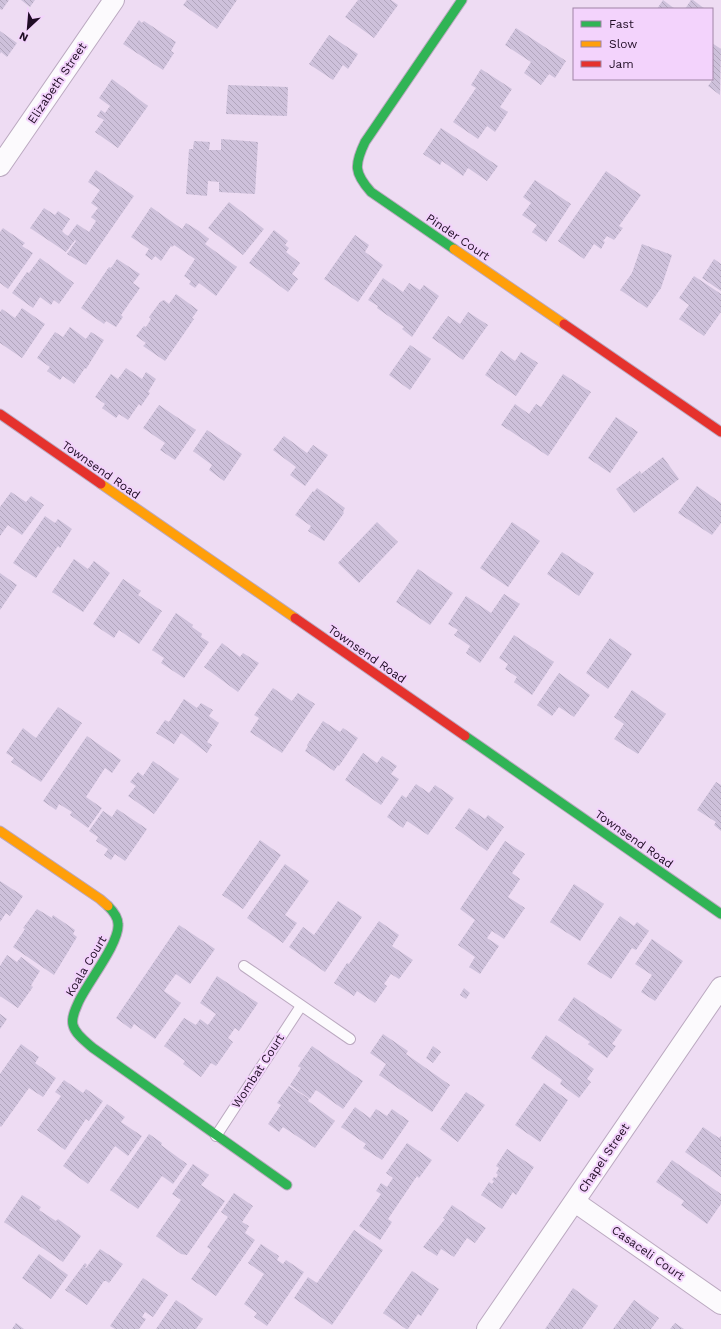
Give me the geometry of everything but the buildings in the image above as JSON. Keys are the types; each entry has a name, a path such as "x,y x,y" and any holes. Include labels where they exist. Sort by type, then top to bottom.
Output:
{"street":[{"name":"Elizabeth Street","path":"0,166 114,0"},
{"name":"Pinder Court","path":"462,0 365,142 358,157 356,171 360,181 371,192 721,432"},
{"name":"Townsend Road","path":"0,415 721,914"},
{"name":"Koala Court","path":"0,831 100,900 112,910 119,923 118,933 114,943 79,998 74,1011 72,1024 80,1037 93,1048 216,1136 287,1185"},
{"name":"Chapel Street","path":"487,1329 721,987"},
{"name":"Casaceli Court","path":"575,1202 721,1304"}],"lane":[{"path":"244,966 350,1039"},
{"name":"Wombat Court","path":"216,1136 301,1006"}],"traffic: fast":[{"path":"454,249 371,192 361,179 358,163 361,150 365,142 462,0"},
{"path":"465,736 721,914"},
{"path":"108,906 117,919 117,932 109,951 83,993 75,1010 73,1025 76,1032 93,1048 287,1185"}],"traffic: slow":[{"path":"454,249 564,324"},
{"path":"101,484 295,618"},
{"path":"0,831 108,906"}],"traffic: jam":[{"path":"564,324 721,432"},
{"path":"0,414 101,484"},
{"path":"295,618 465,736"}]}
